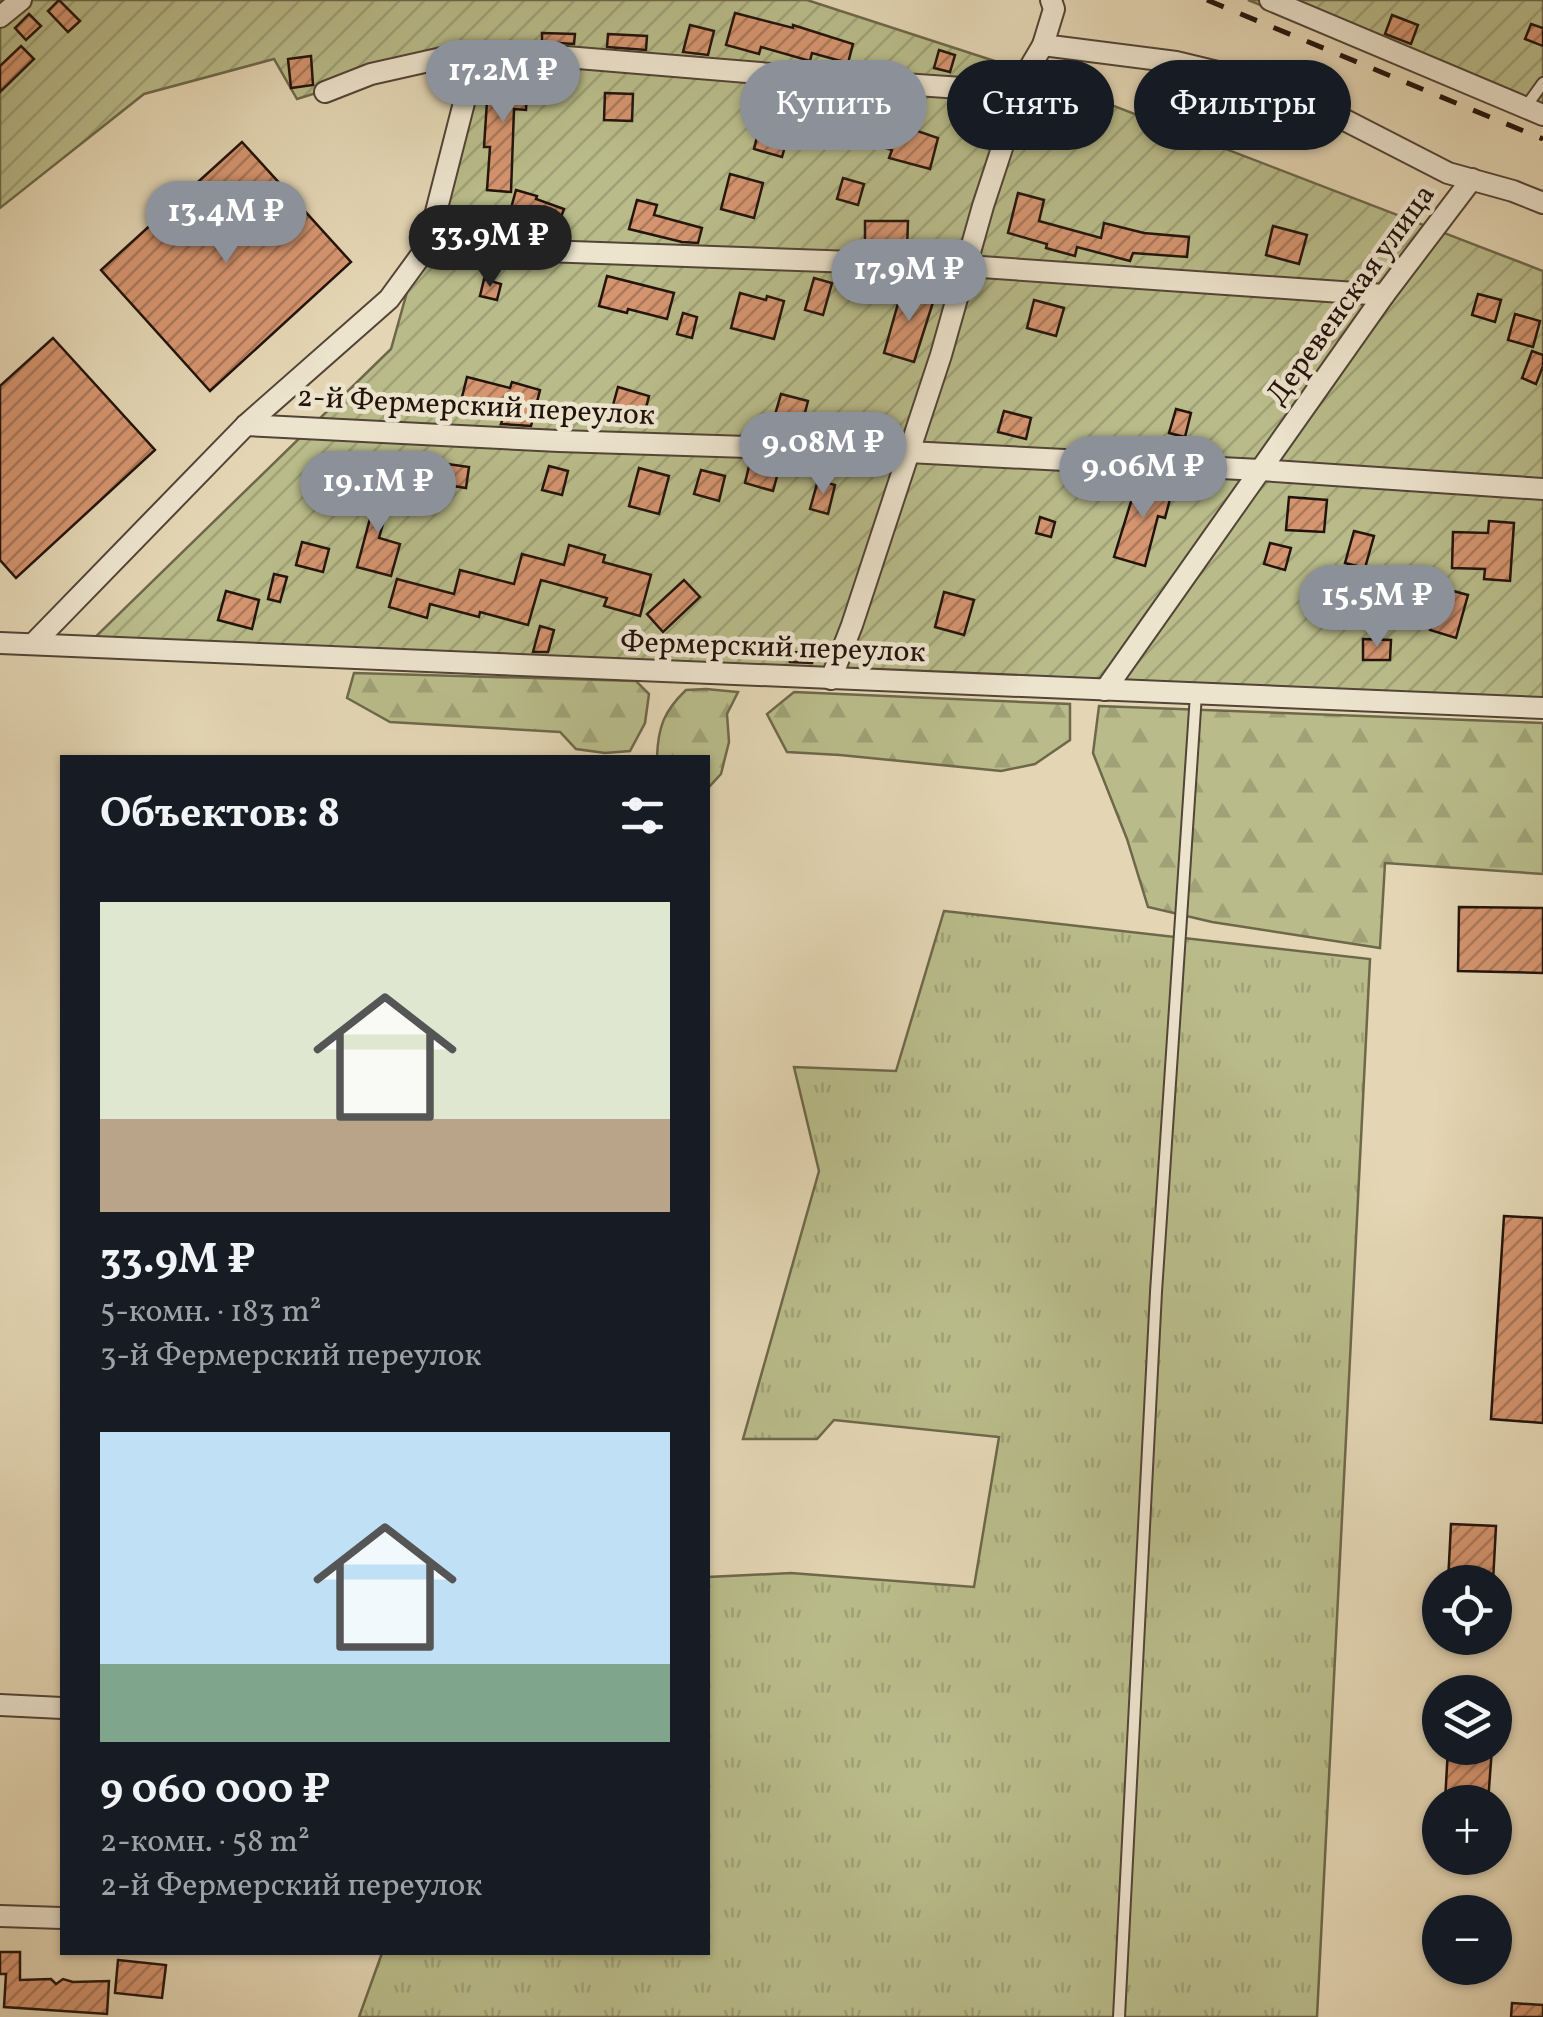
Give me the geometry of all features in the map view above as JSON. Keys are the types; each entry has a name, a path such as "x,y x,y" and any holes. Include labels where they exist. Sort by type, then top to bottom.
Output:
{"street":[{"path":"0,17 21,0"},
{"path":"1034,60 1043,45 1054,9 1051,0"},
{"path":"1270,0 1534,112"},
{"path":"1043,45 1176,62 1259,82 1352,123 1448,173 1543,203"},
{"path":"325,92 371,74 477,52 947,87"},
{"path":"33,644 246,424 388,299 427,248 477,52"},
{"path":"831,679 941,355 1002,150"},
{"name":"Деревенская улица","path":"1105,690 1384,295 1472,180"},
{"path":"427,248 967,266 1384,295"},
{"name":"2-й Фермерский переулок","path":"246,424 559,441 908,452 1543,489"},
{"name":"Фермерский переулок","path":"0,643 1543,708"},
{"path":"0,1705 60,1708"},
{"path":"0,1916 60,1918"}],"lane":[{"path":"1534,112 1543,82"},
{"path":"1119,2017 1156,1292 1196,694"}],"green space":[{"path":"0,0 807,0 992,60 947,60 947,150 1114,150 1114,106 1134,114 1134,150 1228,150 1543,271 1543,707 85,647 391,349 477,43 297,99 274,59 144,94 0,208"},
{"path":"1248,0 1543,0 1543,120"},
{"path":"354,673 636,681 649,694 645,723 630,751 605,753 576,749 560,732 390,722 347,698"},
{"path":"686,690 738,692 727,714 729,742 721,774 710,786 710,755 657,755 667,713"},
{"path":"794,692 1070,704 1070,740 1035,764 1001,771 787,752 767,714"},
{"path":"1099,706 1543,723 1543,874 1385,863 1380,948 1212,922 1148,907 1127,839 1093,753"},
{"path":"944,911 1370,959 1317,2017 359,2017 381,1955 710,1955 710,1577 791,1573 974,1587 999,1437 834,1420 817,1439 743,1439 819,1171 794,1067 896,1071"}],"building":[{"path":"59,0 80,21 68,32 48,11"},
{"path":"735,13 793,25 853,44 849,60 812,53 806,60 761,47 759,54 726,45"},
{"path":"29,14 41,26 26,40 15,28"},
{"path":"1392,15 1418,25 1411,44 1385,34"},
{"path":"1531,24 1543,28 1543,46 1525,39"},
{"path":"690,25 714,31 708,55 683,52"},
{"path":"542,33 575,34 574,44 542,42"},
{"path":"608,34 647,36 646,50 607,47"},
{"path":"21,46 34,59 0,92 0,66"},
{"path":"939,50 955,55 954,60 947,60 947,71 934,68"},
{"path":"311,56 313,85 291,88 288,59"},
{"path":"489,71 528,73 526,110 514,109 511,192 487,190 490,147 484,147"},
{"path":"605,93 633,94 632,121 604,120"},
{"path":"927,134 938,138 930,169 889,158 892,150 927,150"},
{"path":"242,142 351,262 210,391 101,270"},
{"path":"758,150 784,150 782,157"},
{"path":"730,174 763,183 754,218 721,209"},
{"path":"843,178 864,184 858,205 837,199"},
{"path":"516,190 564,209 554,236 507,223"},
{"path":"1018,193 1044,200 1039,221 1101,238 1104,223 1144,233 1189,237 1187,257 1133,253 1130,261 1077,247 1075,256 1046,248 1047,244 1008,233"},
{"path":"637,200 657,205 654,215 702,228 698,243 629,229"},
{"path":"865,221 908,221 907,250 891,250 892,245 865,245"},
{"path":"1273,226 1307,235 1299,264 1266,255"},
{"path":"607,276 674,293 667,319 599,306"},
{"path":"814,278 832,283 823,315 805,310"},
{"path":"484,279 501,284 497,300 480,296"},
{"path":"903,286 935,296 914,362 884,353"},
{"path":"740,293 784,301 774,339 731,328"},
{"path":"1478,294 1501,300 1495,322 1472,315"},
{"path":"1034,300 1064,308 1056,336 1027,328"},
{"path":"683,313 697,317 692,338 677,334"},
{"path":"1515,314 1540,321 1533,347 1508,340"},
{"path":"53,338 155,450 16,578 0,560 0,386"},
{"path":"1532,351 1543,355 1536,384 1522,378"},
{"path":"467,377 510,388 512,382 540,390 531,426 501,424 503,417 460,405"},
{"path":"618,387 649,396 642,424 610,416"},
{"path":"781,394 808,401 800,432 772,425"},
{"path":"1176,409 1191,413 1185,437 1169,433"},
{"path":"1004,411 1031,418 1026,439 998,432"},
{"path":"836,418 851,421 847,436 831,436"},
{"path":"406,460 440,468 440,463 469,467 466,488 421,481 417,497 397,492"},
{"path":"750,462 779,469 773,491 745,483"},
{"path":"549,466 568,471 562,495 542,490"},
{"path":"639,468 669,476 659,514 629,506"},
{"path":"701,470 725,476 719,501 694,494"},
{"path":"1138,479 1173,488 1165,518 1158,516 1145,566 1114,557"},
{"path":"818,480 835,485 828,514 810,509"},
{"path":"374,483 393,488 379,538 400,544 391,576 357,567 372,511 367,509"},
{"path":"1289,497 1327,500 1324,532 1286,530"},
{"path":"1040,517 1055,522 1051,537 1036,533"},
{"path":"1489,521 1514,523 1510,581 1484,579 1485,569 1452,568 1453,532 1488,533"},
{"path":"1354,531 1374,536 1365,568 1345,563"},
{"path":"302,542 329,549 323,572 296,565"},
{"path":"1270,543 1291,548 1285,570 1264,564"},
{"path":"569,545 605,555 603,562 651,575 640,616 604,606 607,598 541,580 528,625 430,604 427,618 389,607 397,579 454,594 460,570 514,584 522,554 564,565"},
{"path":"274,574 287,577 280,602 268,599"},
{"path":"684,580 700,597 663,632 647,614"},
{"path":"1442,588 1468,595 1456,638 1430,630"},
{"path":"226,591 259,600 252,629 218,620"},
{"path":"944,592 974,600 964,635 935,627"},
{"path":"540,626 554,630 548,652 533,652"},
{"path":"1363,639 1391,640 1390,660 1363,660"},
{"path":"790,652 813,653 812,663 790,662"},
{"path":"1459,907 1543,908 1543,973 1458,971"},
{"path":"1504,1216 1543,1218 1543,1423 1491,1419"},
{"path":"1451,1524 1496,1526 1494,1565 1449,1565"},
{"path":"1447,1765 1491,1765 1489,1785 1446,1785"},
{"path":"0,1952 20,1952 20,1980 51,1979 56,1984 63,1979 109,1981 107,2014 4,2007 6,1974 0,1974"},
{"path":"118,1960 166,1965 162,1998 115,1993"},
{"path":"1512,2003 1543,2005 1543,2017 1511,2017"}],"railway":[{"path":"1207,0 1543,139"}]}
